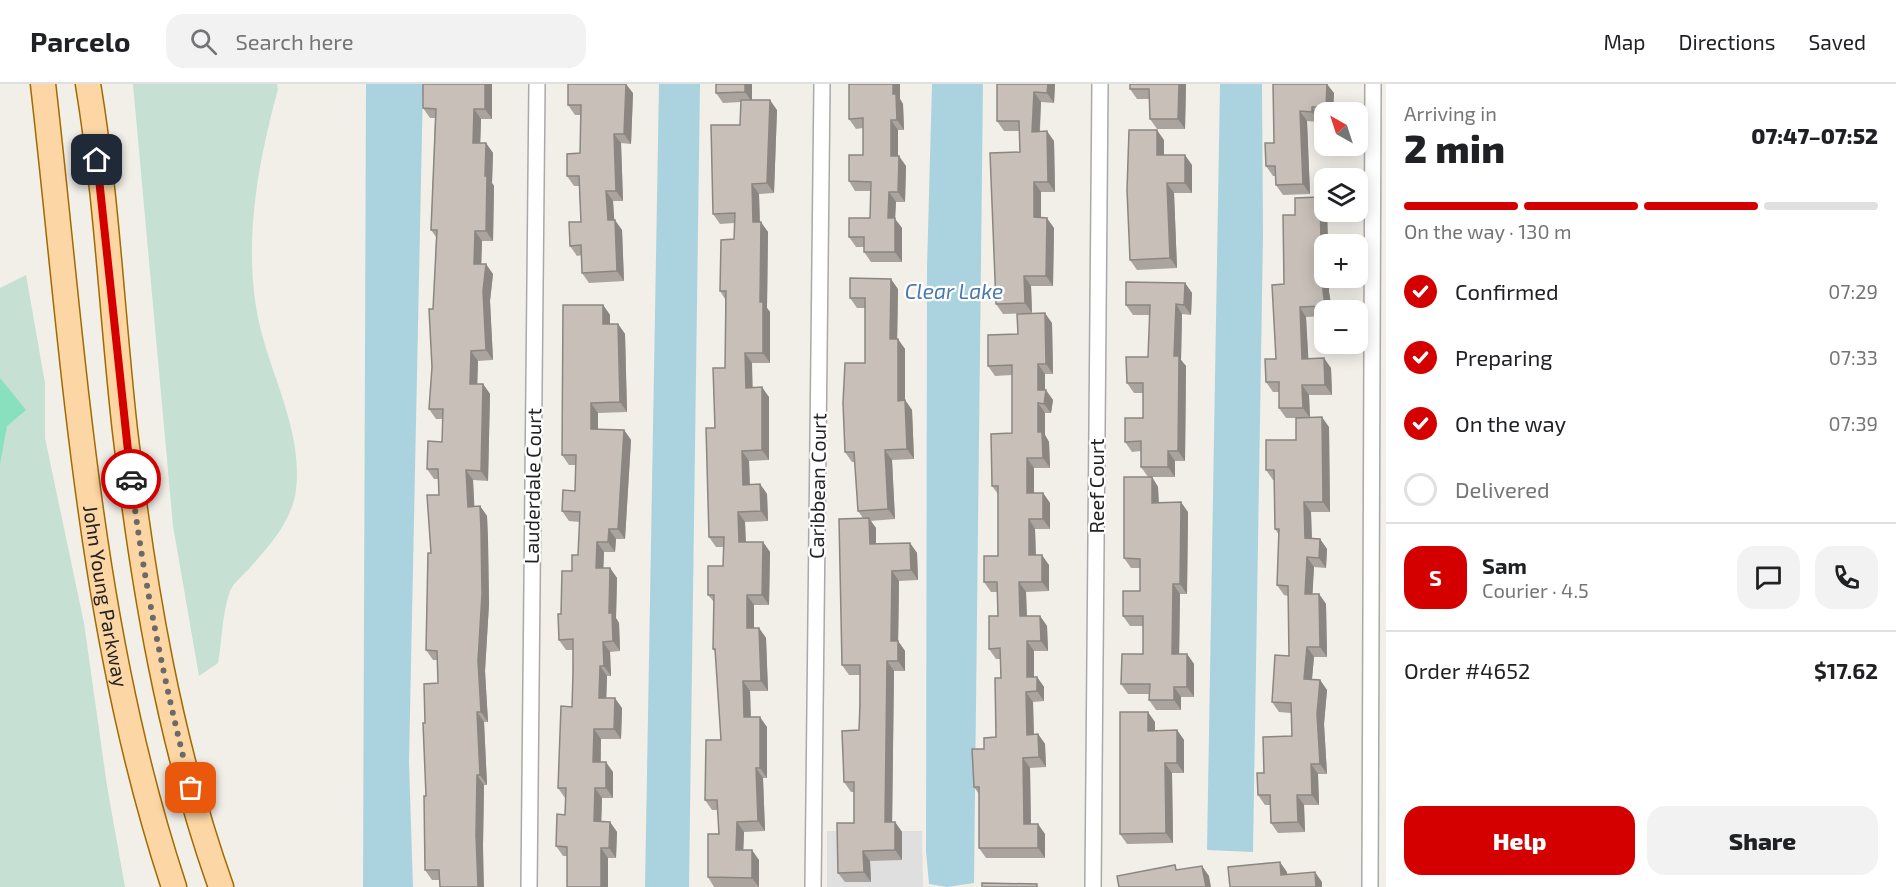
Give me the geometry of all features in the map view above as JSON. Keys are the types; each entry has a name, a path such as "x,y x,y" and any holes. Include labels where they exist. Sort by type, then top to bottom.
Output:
{"main road":[{"name":"John Young Parkway","path":"43,84 91,523 129,722 174,887"},
{"name":"John Young Parkway","path":"88,84 125,430 146,586 177,734 221,887"}],"street":[{"name":"Lauderdale Court","path":"529,887 537,84"},
{"name":"Caribbean Court","path":"813,887 822,84"},
{"name":"Reef Court","path":"1093,887 1100,84"},
{"path":"1370,887 1373,84"}],"shaded area":[{"path":"827,831 922,831 923,887 827,887"}],"green space":[{"path":"133,84 277,84 278,89 259,174 252,231 252,260 258,318 295,446 296,490 290,513 278,533 231,588 225,608 218,663 199,676 173,526"},
{"path":"26,275 45,383 45,438 84,623 107,786 125,887 0,887 0,288"},
{"path":"0,378 26,410 7,426 0,464"}],"water":[{"path":"366,84 423,84 409,762 413,887 363,887"},
{"path":"659,84 700,84 689,887 645,887"},
{"name":"Clear Lake","path":"932,84 983,84 974,883 947,887 929,884 926,851 927,268"},
{"path":"1220,84 1262,84 1263,235 1253,852 1207,850"}],"building":[{"path":"423,84 485,84 485,109 474,109 473,143 486,143 486,231 475,231 474,264 486,264 483,291 486,350 471,351 470,384 483,384 481,471 466,470 468,507 480,506 481,530 482,594 478,661 481,712 477,712 480,775 477,775 478,887 440,887 439,870 425,870 424,684 438,683 437,651 426,650 428,553 431,553 427,495 439,495 438,469 427,469 428,441 442,442 443,409 429,409 432,367 429,309 433,309 437,230 431,230 436,109 423,108"},
{"path":"568,84 626,84 624,134 614,134 616,191 606,191 608,220 615,220 617,271 582,273 581,245 570,246 569,222 581,222 579,176 567,176 567,154 580,153 581,105 568,105"},
{"path":"716,84 745,84 745,92 716,93"},
{"path":"849,84 893,84 893,94 896,94 897,120 891,120 891,156 899,156 898,192 889,192 888,218 895,218 895,252 864,252 864,237 849,237 849,218 870,218 871,182 849,181 849,155 863,155 863,118 849,119"},
{"path":"997,84 1048,84 1047,93 1034,92 1032,132 1047,131 1048,182 1034,182 1034,217 1047,218 1046,276 1024,276 1025,303 996,304 990,153 1020,152 1019,121 997,121"},
{"path":"1130,84 1179,84 1178,119 1150,119 1149,89 1130,89"},
{"path":"1273,84 1327,84 1326,102 1314,102 1312,112 1300,111 1303,184 1276,185 1275,166 1266,166 1265,143 1274,143"},
{"path":"741,100 770,100 767,183 752,184 753,222 761,222 760,302 763,302 763,353 745,353 746,388 762,387 762,450 742,451 743,485 760,484 761,511 738,512 739,542 763,542 762,595 747,595 747,628 759,628 761,681 743,681 744,717 760,717 760,768 756,768 758,821 737,822 736,850 752,850 752,878 708,877 708,834 719,834 717,800 705,800 706,740 721,740 715,649 713,649 714,595 708,595 708,566 723,566 724,537 709,537 706,428 715,428 713,368 725,368 726,291 720,291 721,240 734,239 735,213 713,214 711,125 740,125"},
{"path":"1129,130 1157,130 1157,155 1185,155 1185,183 1167,183 1170,258 1130,260 1127,190"},
{"path":"1314,197 1314,222 1321,222 1321,234 1314,234 1314,288 1323,288 1324,300 1314,300 1314,306 1300,307 1302,359 1324,358 1325,385 1302,385 1303,408 1279,408 1279,382 1266,382 1265,359 1276,359 1272,285 1284,284 1283,215 1295,215 1295,198"},
{"path":"850,278 891,279 890,339 898,339 898,401 905,400 907,449 885,450 888,509 858,511 854,452 845,452 843,403 845,363 865,363 865,298 850,298"},
{"path":"1126,282 1185,283 1184,305 1176,304 1174,356 1179,356 1178,451 1168,451 1168,467 1141,467 1141,441 1125,442 1125,418 1143,418 1143,383 1127,383 1126,357 1148,357 1150,305 1126,305"},
{"path":"563,305 603,305 603,324 618,324 620,402 591,403 591,429 624,430 618,529 609,529 608,542 597,542 596,568 610,568 609,613 612,613 613,641 603,642 604,666 600,666 599,698 615,698 614,729 594,729 593,762 606,762 606,788 595,788 594,821 610,822 609,848 601,848 601,887 567,887 567,847 556,846 557,814 565,815 566,788 558,788 561,706 572,707 573,674 573,639 559,640 558,614 561,614 562,571 572,571 572,555 578,555 580,512 562,511 563,490 575,491 576,455 562,455"},
{"path":"1045,313 1046,364 1038,364 1038,390 1046,390 1044,404 1038,403 1038,432 1042,432 1043,458 1027,458 1027,493 1043,493 1043,519 1029,519 1029,555 1042,555 1042,582 1019,582 1020,616 1040,616 1041,641 1027,641 1027,677 1037,677 1037,691 1026,692 1027,735 1038,734 1039,757 1023,758 1024,824 1038,824 1038,848 979,848 979,787 974,787 972,749 984,749 984,738 996,737 995,678 1001,678 1000,648 989,649 989,616 998,616 997,582 984,582 984,556 998,556 998,486 992,486 991,434 1012,433 1012,365 988,366 988,335 1018,334 1017,314"},
{"path":"1322,417 1323,502 1304,502 1305,538 1320,539 1319,558 1307,557 1305,594 1319,594 1320,647 1307,647 1304,679 1320,680 1317,714 1320,764 1311,764 1312,795 1297,795 1298,822 1271,823 1270,795 1258,795 1257,773 1264,773 1263,737 1292,736 1291,703 1272,702 1275,655 1289,656 1288,586 1277,585 1279,529 1275,529 1274,470 1266,470 1266,440 1296,440 1296,418"},
{"path":"1124,477 1152,477 1152,503 1181,502 1180,584 1173,584 1172,654 1187,654 1187,687 1174,687 1174,700 1149,700 1150,684 1121,684 1122,654 1143,654 1143,616 1123,616 1123,591 1140,591 1140,559 1124,558"},
{"path":"869,518 870,544 910,543 911,570 892,571 891,641 898,641 898,661 887,661 885,822 895,822 895,850 863,851 864,872 838,873 837,823 854,823 854,782 844,782 842,731 859,730 860,703 860,665 842,665 839,519"},
{"path":"1120,712 1148,712 1148,731 1177,730 1177,763 1165,763 1166,833 1120,834"},
{"path":"1280,862 1281,875 1315,872 1316,887 1230,887 1228,867"},
{"path":"1175,865 1176,870 1202,866 1206,887 1119,887 1117,876"},
{"path":"982,883 1037,884 1037,887 982,887"}],"way so far":[{"path":"131,479 146,586 162,668 191,788"}],"route":[{"path":"97,160 131,479"}]}
